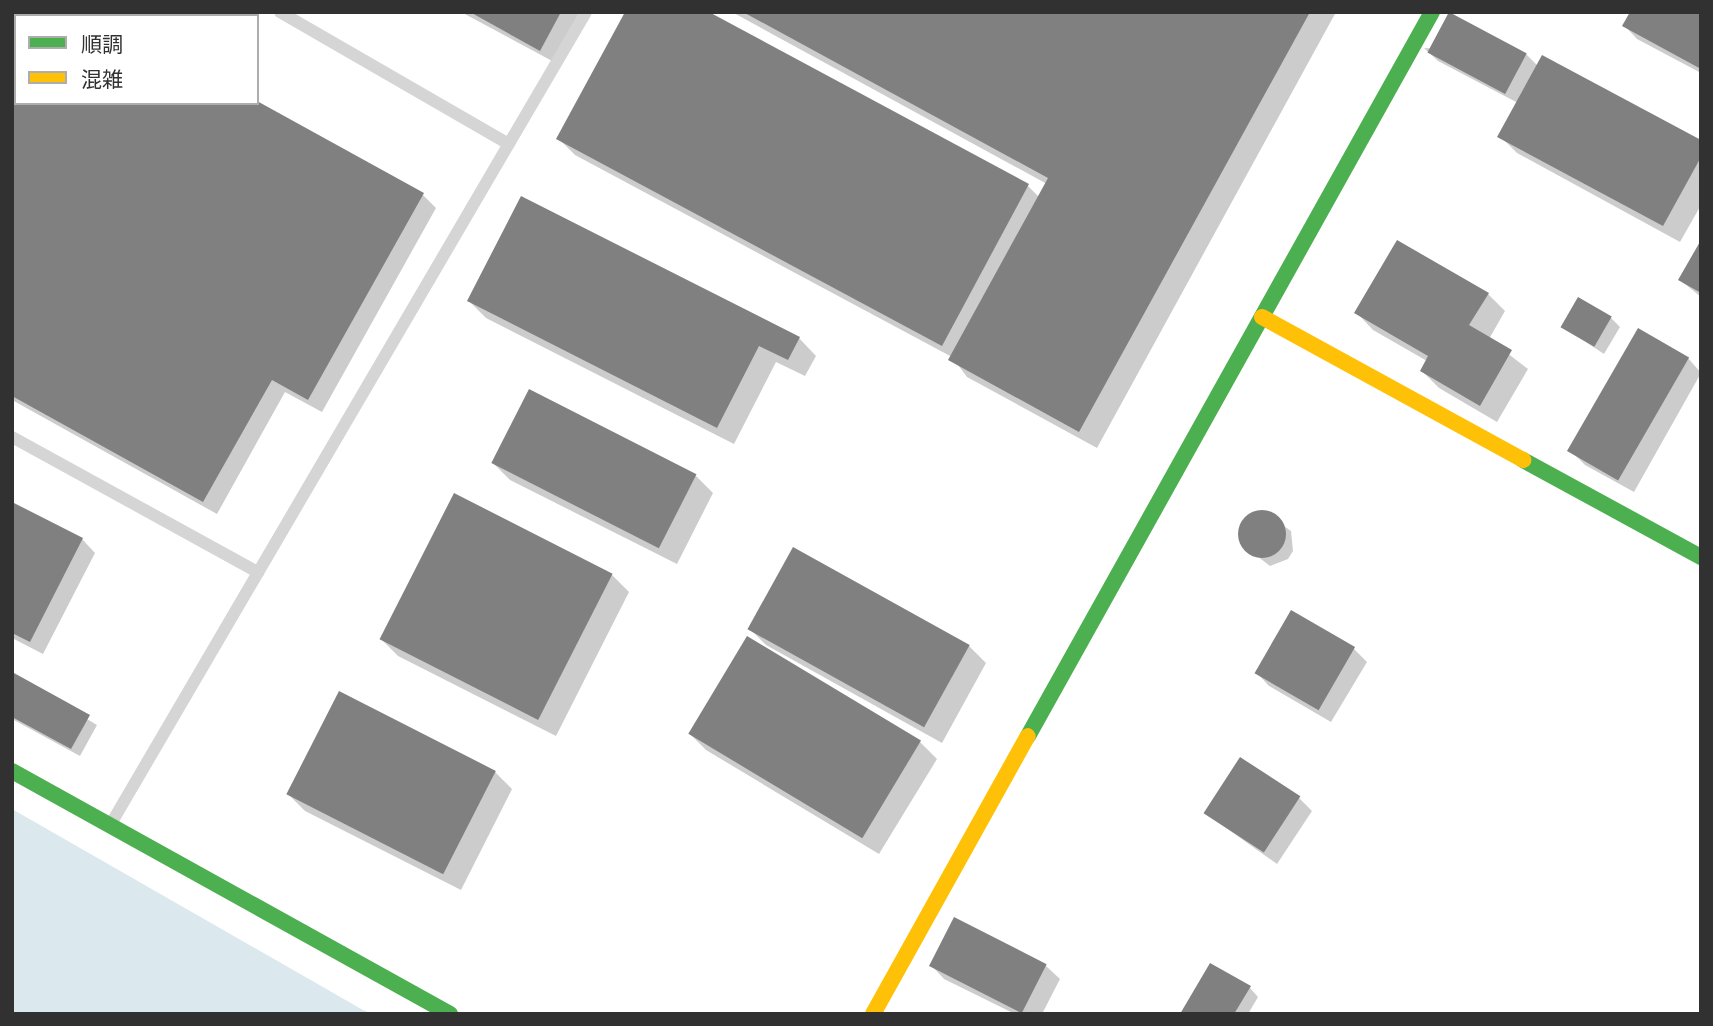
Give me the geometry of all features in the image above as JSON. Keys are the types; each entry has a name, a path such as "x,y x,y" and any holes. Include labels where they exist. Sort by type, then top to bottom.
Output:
{"street":[{"path":"873,1014 1432,12"},
{"path":"1262,317 1701,557"},
{"path":"12,771 450,1014"}],"lane":[{"path":"280,12 509,144"},
{"path":"110,825 586,12"},
{"path":"12,437 258,572"}],"shaded area":[{"path":"12,809 363,1010 372,1014 12,1014"}],"building":[{"path":"12,12 58,14 14,14 14,105 259,105 259,102 424,193 308,400 272,380 203,502 12,396"},
{"path":"470,12 561,12 540,51"},
{"path":"625,12 709,12 1029,184 942,346 556,139"},
{"path":"743,12 1310,12 1079,432 948,360 1048,178"},
{"path":"1449,12 1527,53 1505,94 1427,53"},
{"path":"1630,12 1701,12 1701,69 1622,26"},
{"path":"1542,55 1701,140 1701,157 1663,226 1497,137"},
{"path":"521,196 800,337 788,360 759,346 717,428 467,301"},
{"path":"1397,240 1489,293 1469,325 1512,350 1480,406 1420,371 1428,356 1354,313"},
{"path":"1701,240 1701,293 1678,280"},
{"path":"1578,297 1612,316 1594,347 1560,327"},
{"path":"1638,328 1689,358 1618,480 1567,451"},
{"path":"529,389 697,474 659,548 491,463"},
{"path":"454,493 613,574 538,720 380,639"},
{"path":"12,502 83,538 30,642 12,633"},
{"path":"1262,510 1279,517 1286,534 1279,551 1262,558 1245,551 1238,534 1245,517"},
{"path":"793,547 970,645 924,727 747,629"},
{"path":"1291,610 1355,647 1319,710 1254,673"},
{"path":"747,636 921,741 862,838 688,734"},
{"path":"14,673 90,715 71,749 12,717"},
{"path":"339,691 496,771 443,874 286,794"},
{"path":"1240,757 1300,796 1264,852 1204,813"},
{"path":"954,917 1047,964 1022,1013 929,966"},
{"path":"1210,963 1251,986 1234,1014 1180,1014"}],"traffic: fast":[{"path":"1028,736 1432,12"},
{"path":"1523,460 1701,557"},
{"path":"12,771 450,1014"}],"traffic: slow":[{"path":"1262,317 1523,460"},
{"path":"873,1014 1028,736"}]}
